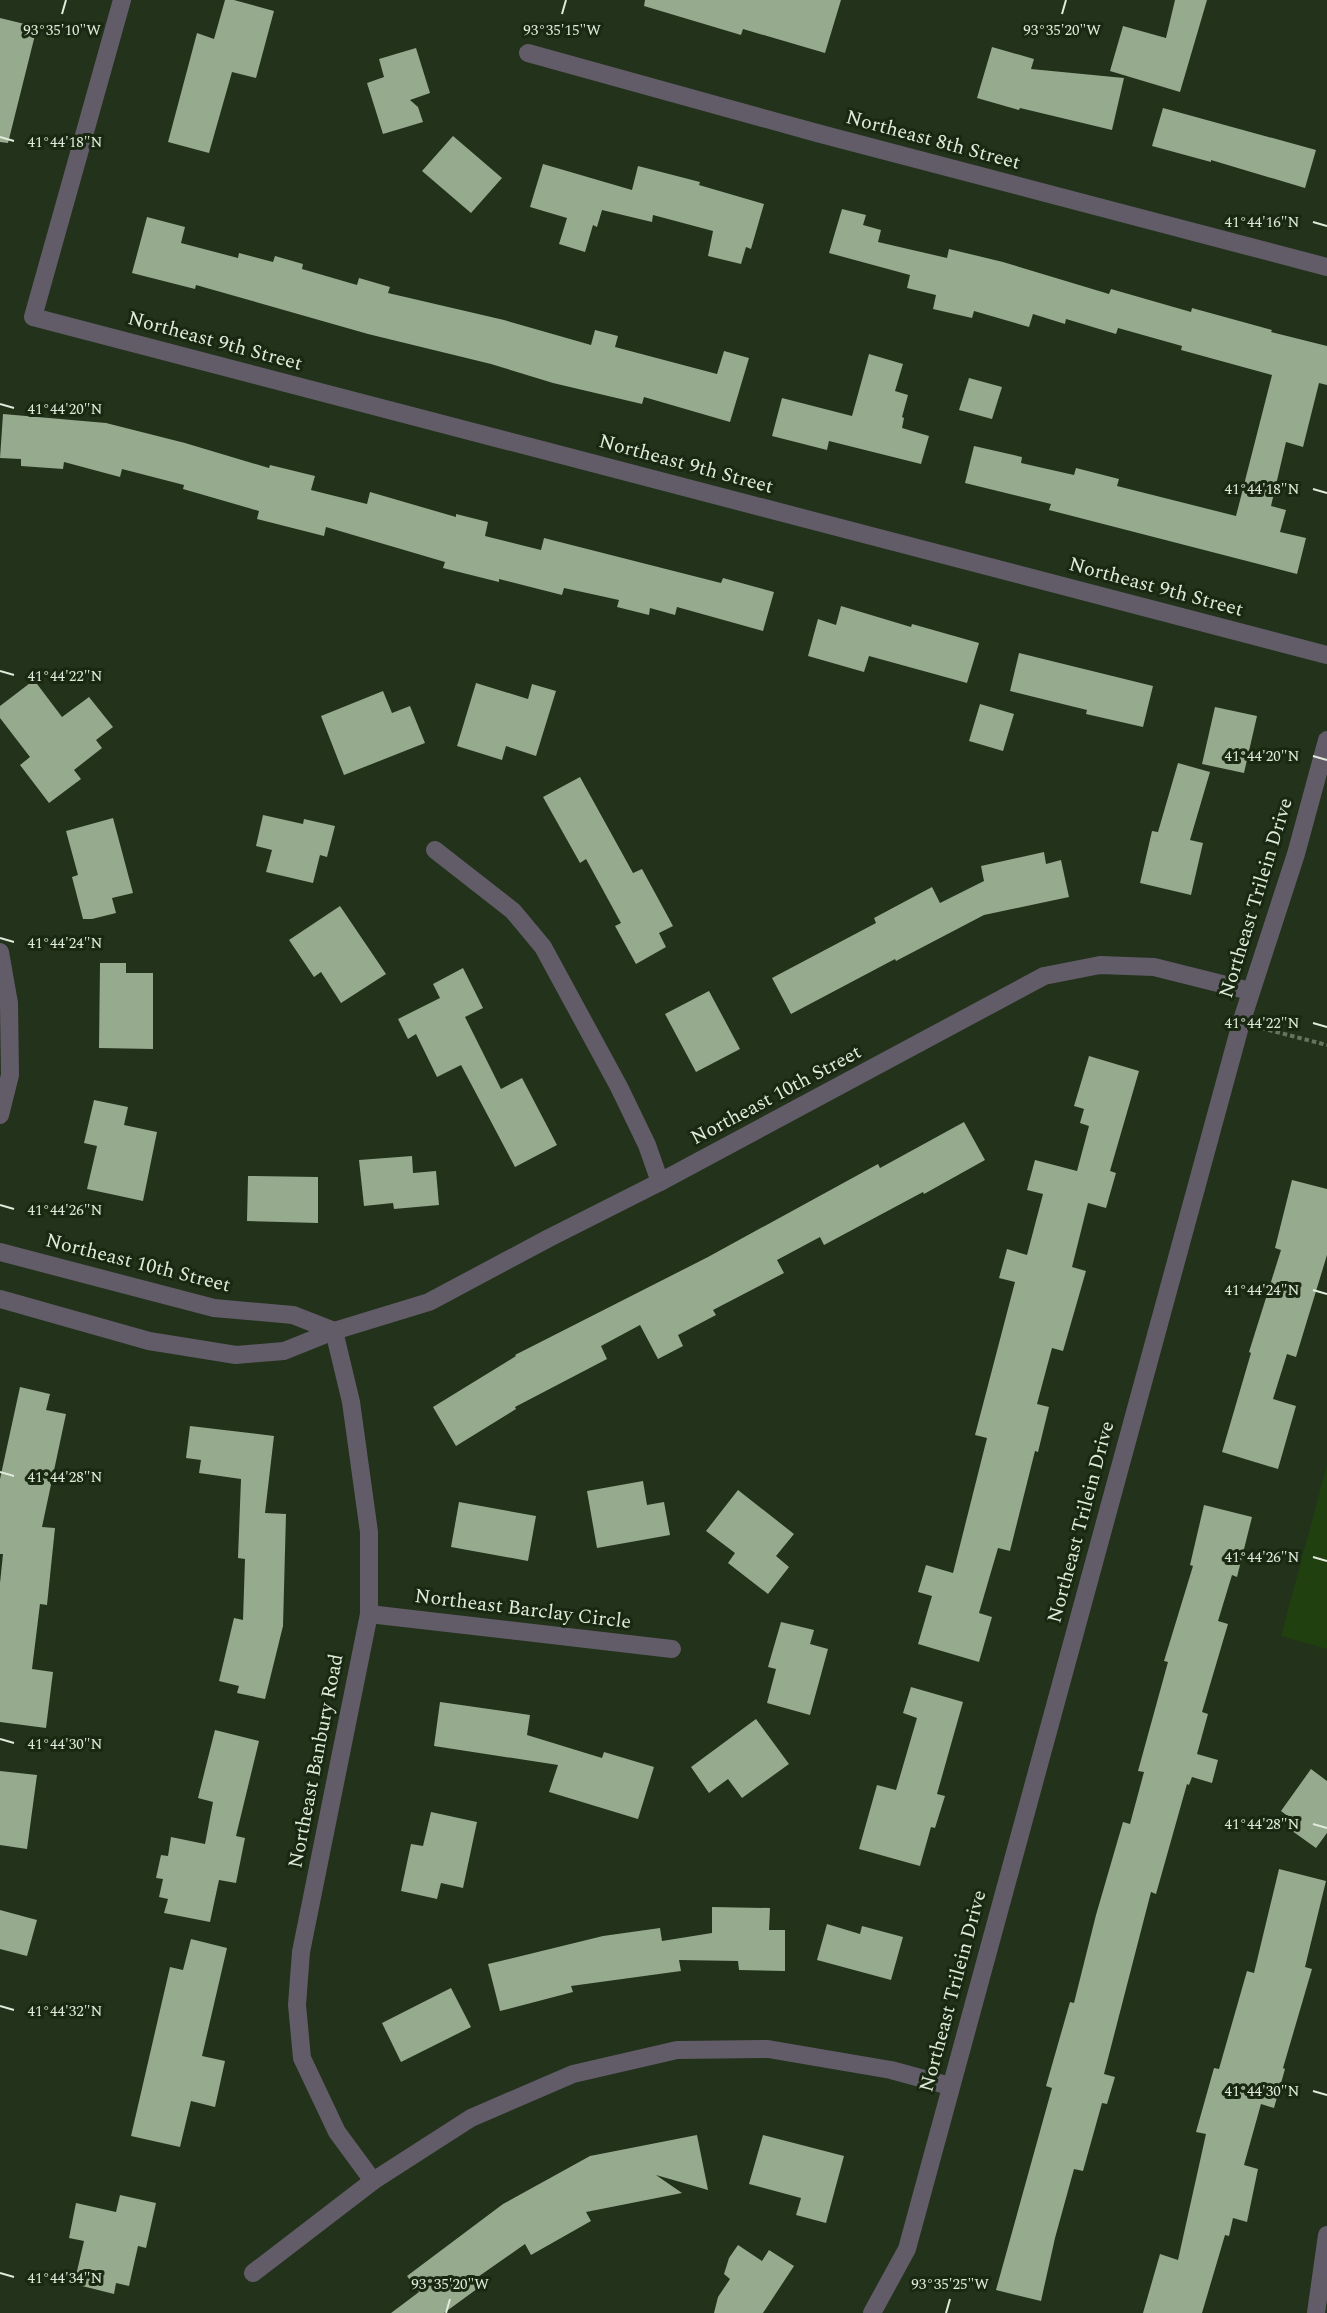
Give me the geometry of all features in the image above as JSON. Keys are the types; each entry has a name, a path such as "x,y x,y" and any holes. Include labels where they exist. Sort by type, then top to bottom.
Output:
{"street":[{"name":"Northeast 9th Street","path":"122,0 33,317 1327,655"},
{"name":"Northeast 8th Street","path":"528,53 817,133 1327,267"},
{"name":"Northeast Trilein Drive","path":"872,2313 907,2249 1241,1023 1296,854 1327,740"},
{"path":"435,850 513,910 543,947 647,1145 660,1182"},
{"path":"0,952 9,1003 10,1075 0,1115"},
{"name":"Northeast 10th Street","path":"0,1299 149,1341 237,1355 284,1351 334,1331 429,1302 660,1182 1044,976 1100,965 1154,967 1250,991"},
{"name":"Northeast 10th Street","path":"0,1252 214,1308 293,1315 334,1331"},
{"name":"Northeast Banbury Road","path":"334,1331 351,1402 369,1532 369,1614 301,1952 297,2005 302,2058 337,2132 373,2181"},
{"name":"Northeast Barclay Circle","path":"369,1614 672,1649"},
{"path":"253,2273 373,2181 471,2118 573,2074 677,2050 768,2049 891,2070 950,2086"},
{"path":"1316,2313 1327,2236"},
{"path":"1321,2313 1327,2307"}],"path":[{"path":"1241,1023 1327,1045"}],"green space":[{"path":"1327,1465 1327,1649 1281,1636"}],"building":[{"path":"225,0 234,0 274,11 256,78 232,72 209,153 168,142 197,33 214,39"},
{"path":"645,0 841,0 825,53 743,29 741,35 644,6"},
{"path":"1175,0 1207,0 1180,92 1110,71 1123,26 1166,38"},
{"path":"0,18 37,27 8,143 0,142"},
{"path":"992,47 1034,59 1031,69 1124,78 1112,130 1020,108 1019,110 977,98"},
{"path":"416,48 430,93 410,100 418,107 423,122 383,134 367,83 384,77 379,59"},
{"path":"1163,108 1316,150 1305,188 1211,160 1211,162 1152,146"},
{"path":"453,136 502,178 471,213 422,171"},
{"path":"543,164 632,190 638,166 700,182 699,185 764,204 751,249 746,247 741,264 708,256 713,231 653,215 652,222 602,210 597,227 593,225 585,252 559,244 567,218 530,207"},
{"path":"842,209 866,215 863,225 881,230 878,242 947,258 949,249 1003,262 1109,294 1111,289 1191,312 1192,308 1327,346 1327,385 1319,383 1303,447 1286,442 1271,506 1286,510 1280,532 1306,538 1297,574 1049,510 1051,504 965,483 974,446 1022,457 1021,463 1074,475 1076,468 1119,479 1117,486 1236,516 1272,375 1181,350 1182,346 1118,328 1116,334 1066,319 1065,324 1033,314 1029,327 974,311 972,318 933,309 936,295 907,288 910,275 829,253"},
{"path":"147,217 185,227 181,243 238,258 239,253 273,262 275,256 303,264 302,269 357,285 359,278 390,287 388,293 504,320 591,345 595,330 618,336 615,347 717,374 724,351 749,358 730,422 644,397 642,404 368,334 196,285 195,289 132,273"},
{"path":"869,354 903,364 895,391 908,395 902,417 904,418 902,428 929,436 921,464 829,441 827,450 772,436 782,398 852,416"},
{"path":"969,378 1002,387 992,419 959,410"},
{"path":"3,414 106,423 269,468 270,465 315,476 311,490 367,504 370,492 456,517 456,514 488,522 485,536 541,550 544,538 721,583 723,578 774,592 763,631 677,607 675,615 650,608 649,615 617,607 619,600 564,588 562,595 499,579 499,582 443,568 445,562 326,527 324,536 257,519 259,511 183,489 184,485 122,469 120,477 64,462 63,469 21,466 21,459 0,458"},
{"path":"841,606 911,627 912,624 979,643 967,683 869,656 864,672 808,656 818,619 836,625"},
{"path":"1019,653 1153,686 1143,727 1086,714 1087,710 1010,691"},
{"path":"34,680 62,717 89,697 113,727 96,740 102,748 74,770 81,779 49,803 20,765 30,757 0,718 0,706"},
{"path":"476,683 528,699 532,684 556,691 536,756 506,746 502,760 457,746"},
{"path":"383,691 392,713 410,706 425,743 344,775 321,716"},
{"path":"980,704 1014,714 1003,751 969,741"},
{"path":"1215,707 1257,716 1244,773 1202,764"},
{"path":"1178,763 1210,772 1190,840 1203,843 1191,895 1140,883 1152,831 1158,832"},
{"path":"580,777 633,873 642,869 673,926 659,933 666,947 636,964 615,926 621,923 586,859 580,863 543,797"},
{"path":"263,815 303,824 304,819 335,826 327,857 320,855 313,883 266,872 272,850 256,846"},
{"path":"113,818 133,893 112,898 116,913 83,919 72,877 78,875 66,831"},
{"path":"1044,852 1046,864 1061,860 1069,897 984,915 791,1014 772,978 876,923 874,918 932,887 940,903 984,881 981,866"},
{"path":"340,906 386,974 341,1003 321,972 314,977 289,940"},
{"path":"100,963 126,963 126,973 153,973 153,1049 99,1048"},
{"path":"463,968 483,1008 465,1017 501,1089 522,1078 557,1145 515,1167 461,1065 437,1077 416,1034 408,1039 398,1019 440,998 433,984"},
{"path":"709,991 740,1049 696,1072 665,1014"},
{"path":"1089,1056 1139,1071 1110,1171 1116,1173 1106,1208 1088,1203 1072,1267 1086,1271 1063,1351 1052,1348 1037,1404 1049,1407 1038,1452 1035,1451 1010,1551 998,1548 979,1613 992,1617 979,1662 918,1644 932,1596 918,1592 926,1565 953,1573 987,1438 975,1435 1015,1282 999,1278 1007,1249 1027,1255 1043,1194 1027,1190 1035,1160 1077,1171 1089,1126 1080,1123 1084,1109 1074,1106"},
{"path":"94,1100 128,1107 124,1125 157,1132 143,1201 87,1189 97,1146 84,1143"},
{"path":"964,1122 985,1160 824,1245 820,1237 777,1260 784,1273 713,1310 716,1315 678,1335 683,1346 658,1359 640,1325 601,1346 607,1359 515,1407 516,1409 456,1446 433,1407 515,1355 708,1257 878,1164 880,1168"},
{"path":"412,1156 413,1173 436,1171 439,1205 394,1209 393,1203 364,1206 359,1160"},
{"path":"248,1176 318,1177 318,1223 247,1221"},
{"path":"1292,1180 1327,1189 1327,1255 1296,1357 1287,1354 1273,1399 1296,1406 1278,1469 1222,1452 1251,1353 1249,1352 1281,1250 1275,1248"},
{"path":"20,1387 50,1394 46,1410 66,1414 42,1527 55,1528 47,1605 40,1604 32,1669 53,1672 46,1728 0,1722 0,1583 3,1554 0,1554 0,1479"},
{"path":"190,1426 274,1436 265,1513 286,1514 283,1626 265,1699 237,1693 239,1686 219,1681 234,1618 243,1620 245,1559 238,1558 241,1479 199,1473 201,1460 186,1458"},
{"path":"643,1481 647,1505 664,1502 670,1535 597,1548 587,1491"},
{"path":"738,1490 794,1534 776,1556 789,1567 768,1594 728,1563 735,1553 706,1531"},
{"path":"459,1502 536,1516 528,1561 451,1547"},
{"path":"1204,1505 1252,1517 1237,1577 1232,1575 1218,1621 1228,1624 1202,1712 1208,1714 1197,1754 1218,1760 1212,1783 1192,1777 1189,1785 1187,1784 1156,1894 1151,1892 1104,2074 1115,2077 1107,2104 1102,2103 1083,2171 1074,2169 1041,2301 996,2290 1052,2088 1046,2086 1070,2002 1074,2003 1123,1822 1130,1824 1144,1772 1138,1771 1168,1662 1164,1661 1193,1566 1190,1565"},
{"path":"781,1622 814,1630 810,1644 828,1649 810,1715 767,1703 776,1669 768,1667"},
{"path":"911,1687 963,1702 937,1794 945,1796 935,1828 931,1827 920,1866 859,1849 877,1785 896,1790 917,1718 903,1713"},
{"path":"440,1702 530,1715 527,1735 602,1758 604,1752 654,1767 638,1819 549,1792 558,1765 434,1746"},
{"path":"756,1719 789,1764 742,1798 728,1779 709,1793 691,1767"},
{"path":"215,1730 259,1741 236,1836 245,1838 236,1883 219,1880 210,1922 164,1913 168,1899 159,1897 163,1879 156,1878 161,1855 168,1856 171,1837 205,1844 213,1802 198,1798"},
{"path":"1311,1769 1327,1781 1327,1833 1316,1848 1288,1828 1293,1820 1281,1811"},
{"path":"0,1771 37,1775 27,1849 0,1845"},
{"path":"431,1812 477,1822 463,1888 441,1883 437,1899 401,1891 411,1844 423,1846"},
{"path":"1279,1869 1326,1881 1305,1967 1312,1969 1283,2068 1285,2069 1274,2108 1261,2104 1244,2165 1258,2169 1247,2222 1233,2218 1229,2236 1225,2235 1202,2313 1143,2313 1160,2254 1178,2260 1206,2134 1196,2132 1214,2068 1219,2069 1247,1971 1254,1973"},
{"path":"712,1907 770,1908 769,1930 785,1930 785,1971 739,1970 738,1961 679,1960 681,1971 571,1986 573,1992 500,2011 488,1964 603,1936 660,1928 662,1941 712,1933"},
{"path":"0,1910 37,1920 27,1956 0,1949"},
{"path":"827,1924 860,1934 862,1926 903,1937 891,1980 817,1960"},
{"path":"191,1939 227,1948 202,2056 225,2061 215,2107 191,2101 180,2147 131,2136 170,1967 183,1970"},
{"path":"451,1988 471,2027 401,2062 382,2023"},
{"path":"697,2135 708,2190 656,2175 682,2193 586,2212 591,2221 531,2255 525,2244 475,2279 481,2286 444,2313 391,2313 419,2292 407,2276 503,2204 590,2156"},
{"path":"763,2135 844,2156 826,2223 796,2215 801,2198 749,2184"},
{"path":"120,2195 156,2203 146,2248 138,2246 129,2286 116,2283 114,2294 74,2284 84,2241 69,2238 76,2203 116,2212"},
{"path":"738,2245 762,2261 769,2250 794,2266 763,2313 714,2313 718,2297 730,2279 724,2274 729,2258"}]}
